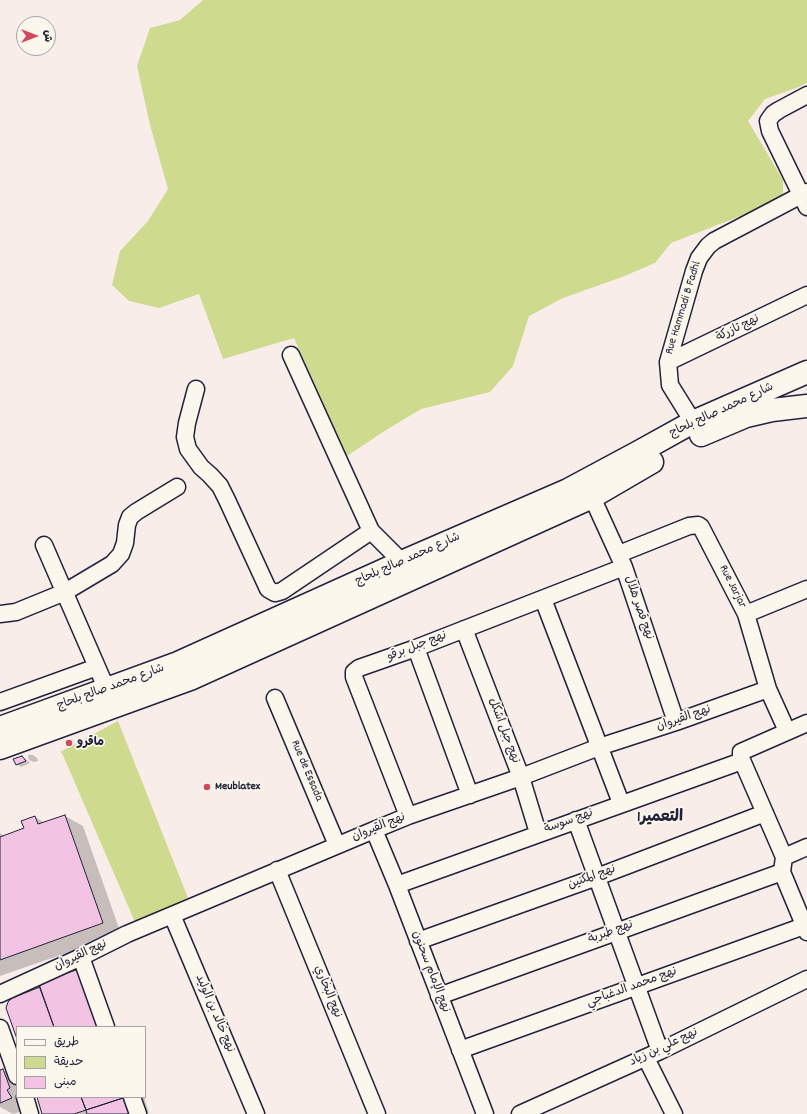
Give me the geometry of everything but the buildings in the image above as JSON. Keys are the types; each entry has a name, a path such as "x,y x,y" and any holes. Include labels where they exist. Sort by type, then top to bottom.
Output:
{"main road":[{"name":"شارع محمد صالح بلحاج","path":"0,748 99,699 178,663 402,562 568,490 693,422 807,372"},
{"name":"شارع محمد صالح بلحاج","path":"0,728 99,699 190,680 592,497 638,469 704,433 746,416 772,410 807,406"}],"street":[{"path":"805,198 770,131 768,121 773,114 807,95"},
{"name":"Rue Hammadi B Fadhl","path":"693,422 670,385 668,362 694,271 703,251 714,242 805,198"},
{"name":"نهج تازركة","path":"668,362 807,295"},
{"path":"291,355 372,531 402,562"},
{"path":"196,389 185,437 188,449 201,467 220,486 268,589 274,593 282,591 372,531"},
{"path":"0,614 16,612 64,592 112,564 121,554 125,543 127,525 130,517 177,487"},
{"name":"نهج قصر هلال","path":"592,497 621,560 676,722"},
{"name":"Rue Jarjar","path":"621,560 689,526 698,525 701,527 746,614 768,689 787,731"},
{"path":"44,545 97,667 99,699"},
{"name":"نهج جبل برقو","path":"408,816 354,678 354,672 359,668 416,648 543,598 621,560"},
{"path":"746,614 807,589"},
{"path":"543,598 621,803"},
{"name":"نهج جبل اشكل","path":"464,629 521,777 538,833"},
{"path":"416,648 470,795"},
{"path":"0,702 97,667"},
{"name":"نهج القيروان","path":"0,994 127,934 408,816 521,777 599,747 676,722 768,689"},
{"name":"Rue de Essada","path":"275,698 337,845"},
{"name":"نهج سوسة","path":"397,884 576,820 742,756 787,731 807,723"},
{"path":"742,756 765,813 806,929"},
{"name":"نهج المكنين","path":"418,942 597,877 765,813"},
{"path":"576,820 636,986 653,1054 674,1114"},
{"name":"نهج الإمام سحنون","path":"374,830 397,884 485,1114"},
{"name":"نهج طبربة","path":"439,996 616,931 783,864 807,847"},
{"name":"نهج البخاري","path":"277,870 377,1114"},
{"name":"نهج خالد بن الوليد","path":"172,915 256,1114"},
{"name":"نهج محمد الدغباجي","path":"460,1050 636,986 806,929"},
{"path":"81,957 106,1026"},
{"name":"نهج علي بن زياد","path":"520,1114 653,1054 807,979"},
{"path":"0,1028 16,1073"},
{"path":"25,1098 30,1114"},
{"path":"132,1098 138,1114"}],"green space":[{"path":"203,0 807,0 807,83 765,99 748,121 783,180 783,195 756,210 671,243 655,263 622,277 563,298 529,316 513,366 490,392 421,409 347,456 294,338 223,359 199,294 159,308 129,301 112,285 120,251 148,221 168,189 150,125 137,66 150,28 180,20"},
{"path":"118,721 188,898 135,922 62,753 60,752"}],"place":[{"name":"ماقرو","path":"69,743"},
{"name":"Meublatex","path":"207,787"}],"district":[{"name":"التعمير1","path":"660,819"}]}
